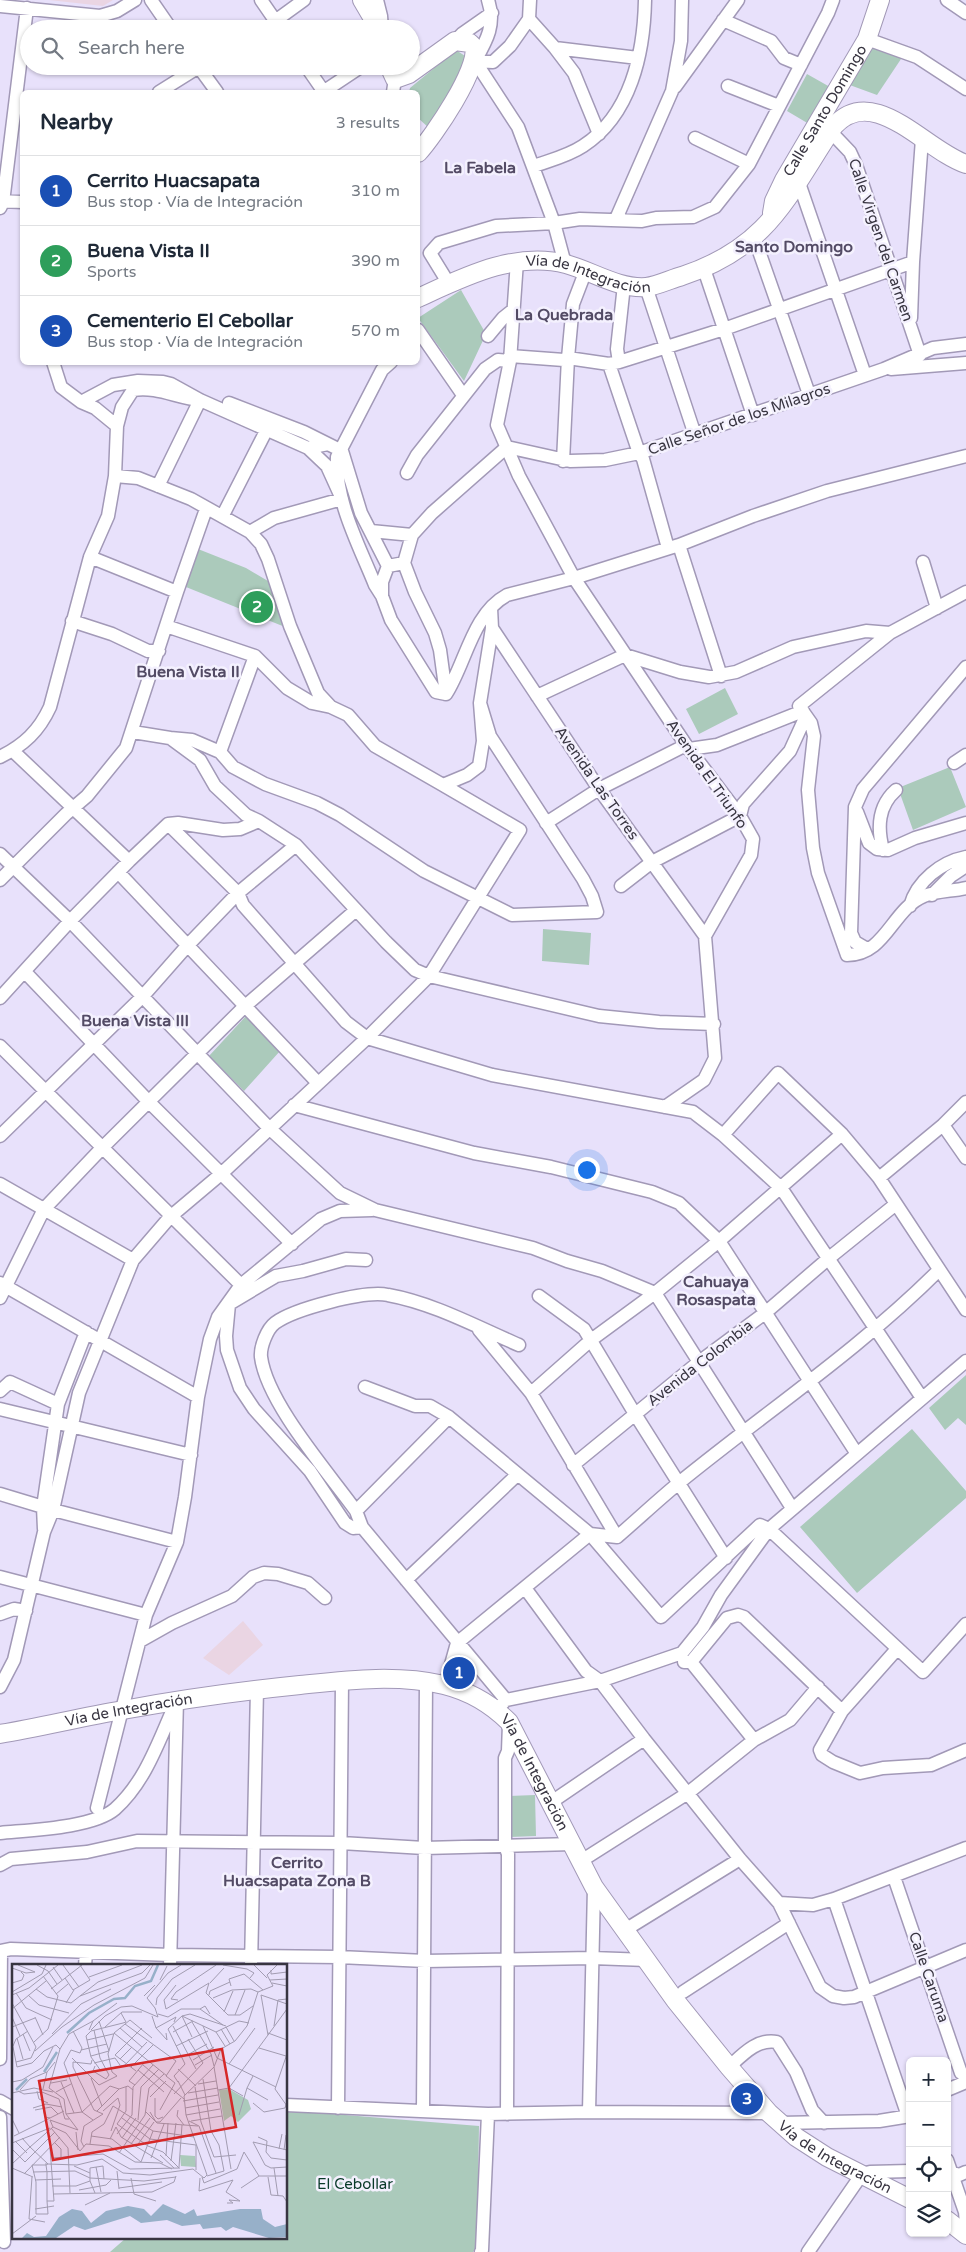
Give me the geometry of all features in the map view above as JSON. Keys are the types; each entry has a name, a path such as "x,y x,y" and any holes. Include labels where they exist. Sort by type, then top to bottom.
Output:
{"main road":[{"path":"362,0 374,20"},
{"name":"Calle Santo Domingo","path":"770,221 774,201 784,180 867,39 880,0"},
{"path":"420,66 455,41 470,43 474,48 475,61 438,130 420,151"},
{"path":"392,79 406,75"},
{"name":"Vía de Integración","path":"420,297 498,266 530,259 565,264 624,285 646,287 704,268 738,250 754,237 770,221 799,183 830,132 841,118 863,111 877,112 889,117 944,154 966,164"},
{"name":"Vía de Integración","path":"0,1734 177,1700 257,1689 367,1678 426,1682 445,1686 501,1704 594,1886 675,2000 729,2067 775,2118 807,2146 906,2197"},
{"path":"951,2222 965,2228"}],"street":[{"path":"0,6 100,16 117,12 135,0"},
{"path":"151,0 165,20"},
{"path":"261,0 275,20"},
{"path":"283,20 304,0"},
{"path":"377,0 381,20"},
{"path":"475,61 492,27 492,13 488,0"},
{"path":"475,61 493,62 510,46 529,19 530,0"},
{"path":"534,166 568,155 599,134 608,125 629,92 642,40 644,0"},
{"path":"672,91 681,41 682,0"},
{"path":"616,219 672,91 738,0"},
{"path":"449,284 430,253 440,243 496,226 554,223 580,219 642,220 693,217 715,207 749,164 833,0"},
{"path":"947,0 966,13"},
{"path":"26,20 27,8"},
{"path":"455,41 492,13"},
{"path":"529,19 574,73 599,134"},
{"path":"723,20 771,41 784,58 801,65"},
{"path":"867,39 917,57 966,89"},
{"path":"555,48 638,58"},
{"path":"475,61 518,127 554,223 565,264"},
{"path":"21,90 22,75"},
{"path":"162,90 186,75"},
{"path":"204,75 215,90"},
{"path":"312,75 322,90"},
{"path":"326,90 348,75"},
{"path":"728,86 779,106"},
{"path":"20,96 1,204 20,202"},
{"name":"Calle Virgen del Carmen","path":"830,132 850,152 856,165 918,349"},
{"path":"694,138 749,164"},
{"path":"918,349 911,316 922,139"},
{"path":"799,183 866,375"},
{"path":"754,237 809,394"},
{"name":"Avenida El Triunfo","path":"518,261 510,359 497,425 519,476 574,578 687,747 740,816 753,840 753,848 705,936"},
{"path":"407,473 417,455 463,395 485,369 498,360 564,360 568,358 614,363 724,329 913,262"},
{"path":"704,268 753,415"},
{"path":"563,461 568,358 573,304 586,270"},
{"path":"624,285 614,363 639,454 643,459 720,676"},
{"path":"646,287 668,347 695,435"},
{"path":"488,336 503,318 513,310"},
{"path":"420,336 463,395"},
{"name":"Calle Señor de los Milagros","path":"507,447 563,461 605,460 639,454 884,369 918,349 966,344"},
{"path":"884,369 904,370 966,363"},
{"path":"54,365 62,387 81,402 95,408 117,426"},
{"path":"342,499 337,458 382,370 387,365"},
{"path":"81,402 113,385 138,381 185,384 273,422 304,432 342,451 361,513 388,566 382,582 382,596"},
{"path":"171,384 200,400 308,448 327,466 391,620 430,685 436,692 446,694"},
{"path":"0,758 32,736 43,723 50,707 90,557 108,516 115,476 117,426 122,407 133,390 142,388 164,391 186,399 200,400"},
{"path":"158,486 200,400"},
{"path":"223,515 267,429"},
{"path":"308,448 328,444"},
{"path":"446,694 440,650 435,633 415,592 404,563 412,535 432,513 507,447"},
{"path":"446,694 456,680 477,627 491,608 507,595 574,578 674,546 753,516 828,491 966,456"},
{"path":"115,476 138,478 191,498 250,532 261,544 268,559 290,626 318,694 331,707"},
{"path":"250,532 274,518 342,499"},
{"path":"0,880 86,796 103,778 126,748 133,732 177,592 206,508"},
{"path":"371,531 412,535"},
{"path":"90,557 134,573 177,592"},
{"path":"923,562 936,608"},
{"path":"388,566 404,563"},
{"path":"546,823 598,788 687,747 717,745 803,711 890,633 966,592"},
{"path":"443,785 468,775 479,766 483,741 480,703 492,628 491,608"},
{"path":"72,621 112,634 148,651 159,651"},
{"path":"48,1509 72,1427 79,1393 134,1260 170,1216 221,1174 367,1038 429,976 476,897 520,830 375,746 348,715 331,707 312,703 287,688 255,656 166,626"},
{"name":"Avenida Las Torres","path":"492,628 598,788 705,936"},
{"path":"537,696 625,654 680,672 709,677 736,672 794,647 866,631 890,633"},
{"path":"220,752 255,656"},
{"path":"867,949 855,942 851,933 855,807 863,789 966,667"},
{"path":"133,732 192,740 220,752 233,767 265,784 317,803 340,815 424,872 512,915 597,912 592,896 583,879 490,736 480,703"},
{"path":"621,886 652,862 740,816 743,804 790,751 803,711"},
{"path":"803,711 811,723 814,736 808,790 809,818 818,873 847,955 857,955 877,945 910,906 924,896 966,888"},
{"path":"170,738 200,760 216,786 246,815 259,821 296,846 415,970 429,976 513,998 547,1003 599,1016 659,1022 714,1024"},
{"path":"13,750 129,861"},
{"path":"954,763 966,755"},
{"path":"883,850 880,836 881,813 884,802 896,790"},
{"path":"855,807 869,843 878,850 888,850 915,838 966,823"},
{"path":"0,998 70,921 168,824 178,823 223,830 240,829 259,821"},
{"path":"168,824 238,893 242,905 346,1022 367,1038 492,1075 693,1112 723,1135 781,1188 922,1398"},
{"path":"0,1136 143,996 187,946 238,893 296,846"},
{"path":"0,854 70,921 269,1128 340,1193 375,1210 533,1248 567,1261 602,1271 655,1293 792,1508"},
{"path":"910,906 912,895 921,883 950,862 966,857"},
{"path":"932,895 951,876 966,866"},
{"path":"118,872 318,1084"},
{"path":"198,1397 86,1332 2,1289 44,1209 102,1148 150,1103 244,1007 356,910"},
{"path":"665,1107 704,1080 715,1058 714,1024 705,936"},
{"path":"25,972 150,1103 292,1244"},
{"path":"0,1046 44,1092 240,1285"},
{"path":"723,1135 778,1073 842,1134 879,1178 966,1310"},
{"path":"879,1178 943,1125 966,1102"},
{"path":"294,1105 474,1153 551,1167 652,1192 679,1203 719,1241 857,1454"},
{"path":"943,1125 966,1158"},
{"path":"531,1393 590,1340 655,1293 719,1241 842,1134"},
{"path":"0,1184 134,1260"},
{"name":"Avenida Colombia","path":"573,1465 699,1362 765,1313 896,1204"},
{"path":"97,1808 146,1615 177,1542 191,1456 198,1397 210,1339 218,1317 229,1304 240,1285 292,1244 315,1223 340,1211 375,1210"},
{"path":"229,1304 276,1276 303,1271 346,1258 366,1260"},
{"path":"445,1686 457,1643 590,1534 617,1537 679,1483 810,1381 874,1328 917,1292 939,1270"},
{"path":"519,1345 434,1308 388,1295 375,1294 313,1307 273,1324 266,1335 261,1355 270,1387 283,1412 356,1511 362,1527 457,1643 501,1704 600,1680 682,1653 694,1640 711,1615 721,1594 769,1529 966,1362"},
{"path":"539,1296 584,1329 726,1558"},
{"path":"229,1304 226,1336 227,1350 240,1388 254,1408 310,1472 345,1523 353,1528 362,1527"},
{"path":"476,1327 531,1393 617,1537"},
{"path":"0,1687 14,1660 44,1532 58,1404 86,1332"},
{"path":"0,1391 10,1382 58,1404"},
{"path":"365,1387 415,1406 430,1406 449,1417 590,1534 661,1617 760,1525 769,1529 924,1672 966,1624"},
{"path":"0,1409 191,1456"},
{"path":"356,1511 449,1417"},
{"path":"406,1580 517,1475"},
{"path":"0,1494 48,1509 177,1542"},
{"path":"140,1641 172,1623 232,1596 252,1577 264,1573 278,1574 308,1583 324,1598"},
{"path":"0,1577 146,1615"},
{"path":"525,1588 586,1671 600,1680 644,1740 740,1859 779,1903 820,1987 833,1996 844,1998 864,1993 966,1950"},
{"path":"0,1614 14,1609 26,1611"},
{"path":"691,1662 728,1618 738,1615 744,1617 842,1711"},
{"path":"897,1649 842,1711 820,1750 822,1754 833,1762 860,1773 883,1768 931,1765 966,1750"},
{"path":"658,1661 691,1662 754,1740"},
{"path":"338,2108 342,1681"},
{"path":"423,2111 426,1682"},
{"path":"581,1861 688,1793 754,1740 790,1720 818,1687"},
{"path":"252,1961 257,1689"},
{"path":"0,1833 67,1826 96,1818 114,1810 147,1768 177,1700"},
{"path":"170,1960 177,1700"},
{"path":"507,2114 508,1854 505,1846 504,1758 508,1751 509,1722"},
{"path":"550,1803 644,1740"},
{"path":"0,1865 11,1859 87,1852 138,1841 341,1842 424,1848 572,1844"},
{"path":"779,1903 813,1905 834,1899 966,1848"},
{"path":"625,1930 740,1859"},
{"name":"Calle Caruma","path":"894,1877 961,2073 966,2074"},
{"path":"589,2112 594,1886"},
{"path":"834,1899 864,1993 906,2108"},
{"path":"683,1992 790,1923"},
{"path":"0,2059 1,1951 12,1949 86,1952 170,1960 252,1961 339,1957 425,1961 592,1958 647,1960"},
{"path":"85,1964 86,1952"},
{"path":"729,2067 754,2046 770,2041 777,2042 796,2072 812,2110 824,2123"},
{"path":"951,2088 966,2082"},
{"path":"0,2101 12,2108"},
{"path":"288,2106 488,2114 589,2112 775,2118 824,2123 879,2121 906,2116"},
{"path":"482,2251 488,2114"},
{"path":"0,2117 4,2242"},
{"path":"951,2169 959,2175 966,2172"},
{"path":"808,2252 862,2174 906,2171"},
{"path":"951,2173 965,2212 965,2228"}],"shaded area":[{"path":"49,0 113,0 103,6"},
{"path":"243,1621 263,1645 229,1675 203,1658"}],"green space":[{"path":"872,48 903,56 877,95 847,84"},
{"path":"456,50 468,58 429,128 420,120 420,90 410,90"},
{"path":"807,74 830,87 809,124 787,111"},
{"path":"461,290 486,334 464,381 420,321 420,317"},
{"path":"198,549 246,568 268,581 285,627 186,587"},
{"path":"725,688 738,714 699,734 686,709"},
{"path":"950,767 966,807 913,830 898,788"},
{"path":"543,929 591,933 589,965 542,961"},
{"path":"246,1016 280,1051 244,1091 209,1056"},
{"path":"966,1375 966,1425 958,1418 945,1430 929,1408"},
{"path":"912,1429 966,1491 966,1498 857,1593 800,1527"},
{"path":"535,1795 536,1836 510,1837 509,1796"},
{"name":"El Cebollar","path":"288,2112 479,2126 477,2246 473,2252 110,2252 124,2240 288,2240"}],"place":[{"name":"Buena Vista II","path":"257,607"},
{"name":"Cerrito Huacsapata","path":"459,1673"},
{"name":"Cementerio El Cebollar","path":"747,2099"}],"district":[{"name":"La Fabela","path":"480,167"},
{"name":"Santo Domingo","path":"794,246"},
{"name":"La Quebrada","path":"564,314"},
{"name":"Buena Vista II","path":"188,671"},
{"name":"Buena Vista III","path":"135,1020"},
{"name":"Cahuaya Rosaspata","path":"716,1290"},
{"name":"Cerrito Huacsapata Zona B","path":"297,1871"}]}
